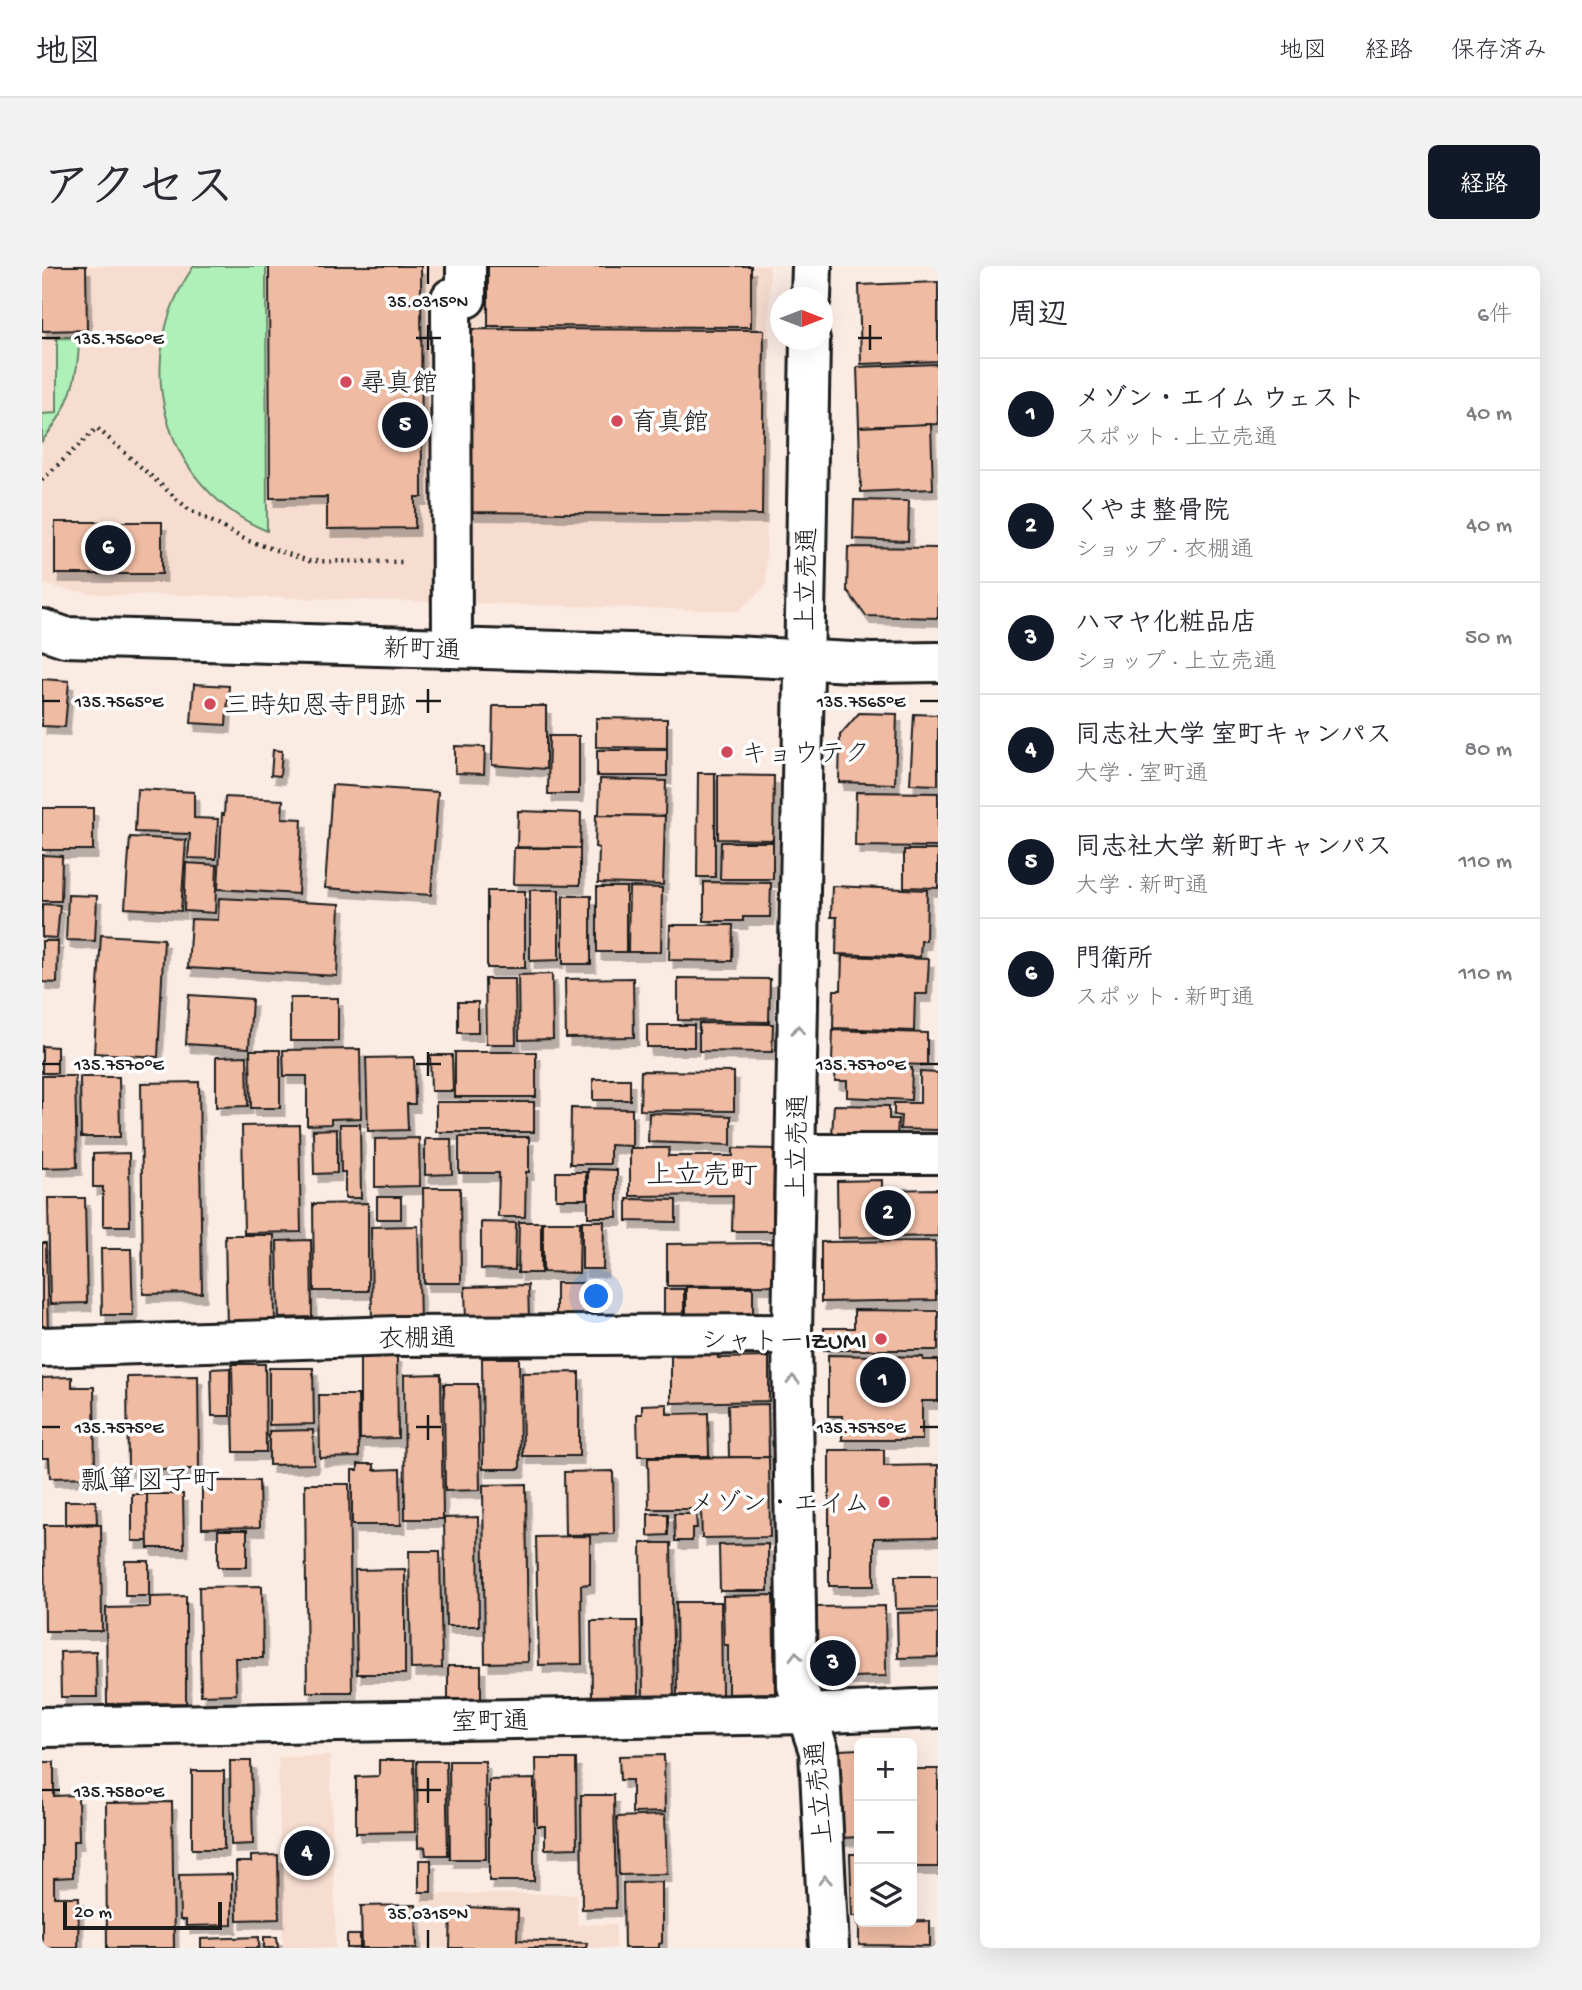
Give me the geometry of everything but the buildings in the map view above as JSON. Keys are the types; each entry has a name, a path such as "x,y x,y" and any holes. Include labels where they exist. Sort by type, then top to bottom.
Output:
{"street":[{"path":"452,649 450,298 466,298 466,266"},
{"path":"811,287 812,266"},
{"name":"上立売通","path":"810,350 792,1334 797,1686 819,1751 829,1948"},
{"name":"新町通","path":"42,629 65,637 871,663 938,662"},
{"path":"796,1154 938,1154"},
{"name":"衣棚通","path":"42,1347 398,1336 792,1334"},
{"name":"室町通","path":"42,1727 807,1714 938,1708"}],"path":[{"path":"42,480 97,428 187,508 226,531 267,548 309,561 451,563"}],"shaded area":[{"path":"42,266 770,266 766,586 738,611 197,595 108,595 42,584"},
{"path":"330,1756 336,1948 283,1948 278,1757"},
{"path":"420,1894 577,1894 577,1925 616,1924 616,1948 423,1948"}],"green space":[{"path":"194,266 266,266 267,531 231,511 202,484 180,452 166,416 161,379 163,340 174,302"},
{"path":"57,337 79,337 77,366 66,405 42,441 42,414 57,413"}],"place":[{"name":"尋真館","path":"346,382"},
{"name":"育真館","path":"617,421"},
{"name":"同志社大学 新町キャンパス","path":"405,425"},
{"name":"門衛所","path":"108,548"},
{"name":"三時知恩寺門跡","path":"210,704"},
{"name":"キョウテク","path":"727,752"},
{"name":"くやま整骨院","path":"888,1213"},
{"name":"シャトーIZUMI","path":"881,1339"},
{"name":"メゾン・エイム ウェスト","path":"883,1380"},
{"name":"メゾン・エイム","path":"884,1502"},
{"name":"ハマヤ化粧品店","path":"833,1663"},
{"name":"同志社大学 室町キャンパス","path":"307,1853"}],"district":[{"name":"上立売町","path":"702,1173"},
{"name":"瓢箪図子町","path":"150,1479"}]}
